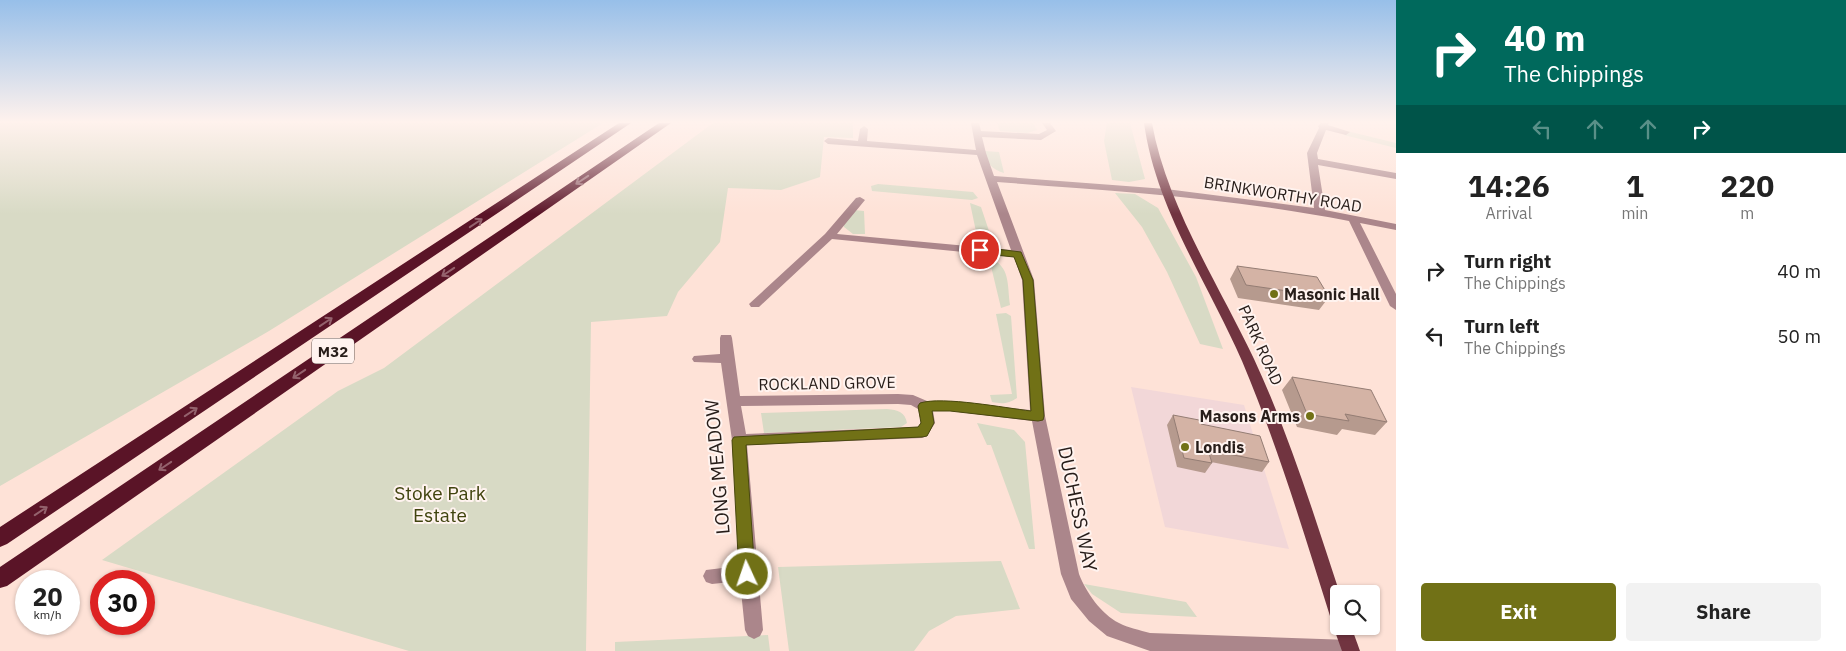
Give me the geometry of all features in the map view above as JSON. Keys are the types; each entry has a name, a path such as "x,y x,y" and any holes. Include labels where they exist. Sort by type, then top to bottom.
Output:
{"highway":[{"name":"M32","path":"0,538 580,153"},
{"name":"M32","path":"0,579 622,153"}],"main road":[{"name":"PARK ROAD","path":"1155,153 1166,192 1248,360 1283,446 1330,589"},
{"path":"1345,635 1350,650"}],"street":[{"name":"DUCHESS WAY","path":"981,153 1028,280 1038,416 1070,574 1077,593 1095,615 1113,630 1149,646 1350,650"},
{"path":"1312,153 1320,212"},
{"path":"1312,161 1396,176"},
{"path":"990,179 1166,192"},
{"name":"BRINKWORTHY ROAD","path":"1166,192 1320,212 1396,227"},
{"path":"755,304 828,236 860,200"},
{"path":"1353,219 1396,306"},
{"path":"828,236 1018,254"},
{"name":"LONG MEADOW","path":"726,338 726,358 735,401 739,440 747,574 754,630"},
{"path":"699,359 726,358"},
{"name":"ROCKLAND GROVE","path":"735,401 898,398 913,400 925,406 950,406 1038,416"},
{"path":"739,440 922,432 928,423 925,406"},
{"path":"712,576 747,574"}],"shaded area":[{"path":"1131,387 1244,405 1289,549 1165,527"}],"green space":[{"path":"0,153 554,153 269,331 0,486"},
{"name":"Stoke Park Estate","path":"672,153 822,153 820,177 781,190 728,188 720,242 678,292 667,316 591,322 586,651 409,651 155,576 155,570 136,570 102,560 338,391 384,368"},
{"path":"985,153 999,153 1004,173 996,170"},
{"path":"1107,153 1138,153 1145,179 1129,182 1112,180"},
{"path":"878,184 973,192 978,198 972,200 872,191 871,186"},
{"path":"1115,193 1135,194 1158,208 1196,277 1223,349 1200,344 1167,272 1142,227"},
{"path":"970,203 981,207 991,237 986,240 978,241"},
{"path":"854,210 864,211 865,234 853,234 844,227 843,223"},
{"path":"989,258 996,261 1005,271 1010,305 1001,308"},
{"path":"1006,313 1011,316 1017,398 999,403 992,402 990,395 1012,394 996,314"},
{"path":"887,409 900,412 905,416 907,423 901,427 764,433 761,413"},
{"path":"977,423 1014,430 1025,442 1035,549 1029,549 991,445 987,445"},
{"path":"1001,561 1020,609 956,616 929,631 914,651 789,651 778,567"},
{"path":"1084,584 1186,602 1197,617 1121,613 1092,594"},
{"path":"768,635 770,651 615,651 615,642"}],"building":[{"path":"1237,266 1317,277 1329,297 1246,285"},
{"path":"1292,377 1371,390 1387,422 1345,414 1349,421 1307,414"},
{"path":"1173,415 1199,420 1201,424 1260,436 1269,462 1208,450 1212,463 1184,458"}],"place":[{"name":"Masonic Hall","path":"1274,294"},
{"name":"Masons Arms","path":"1310,416"},
{"name":"Londis","path":"1185,447"}],"route":[{"path":"747,574 739,440 911,434 922,432 928,423 925,406 950,406 1038,416 1028,280 1018,254 980,250"}]}
